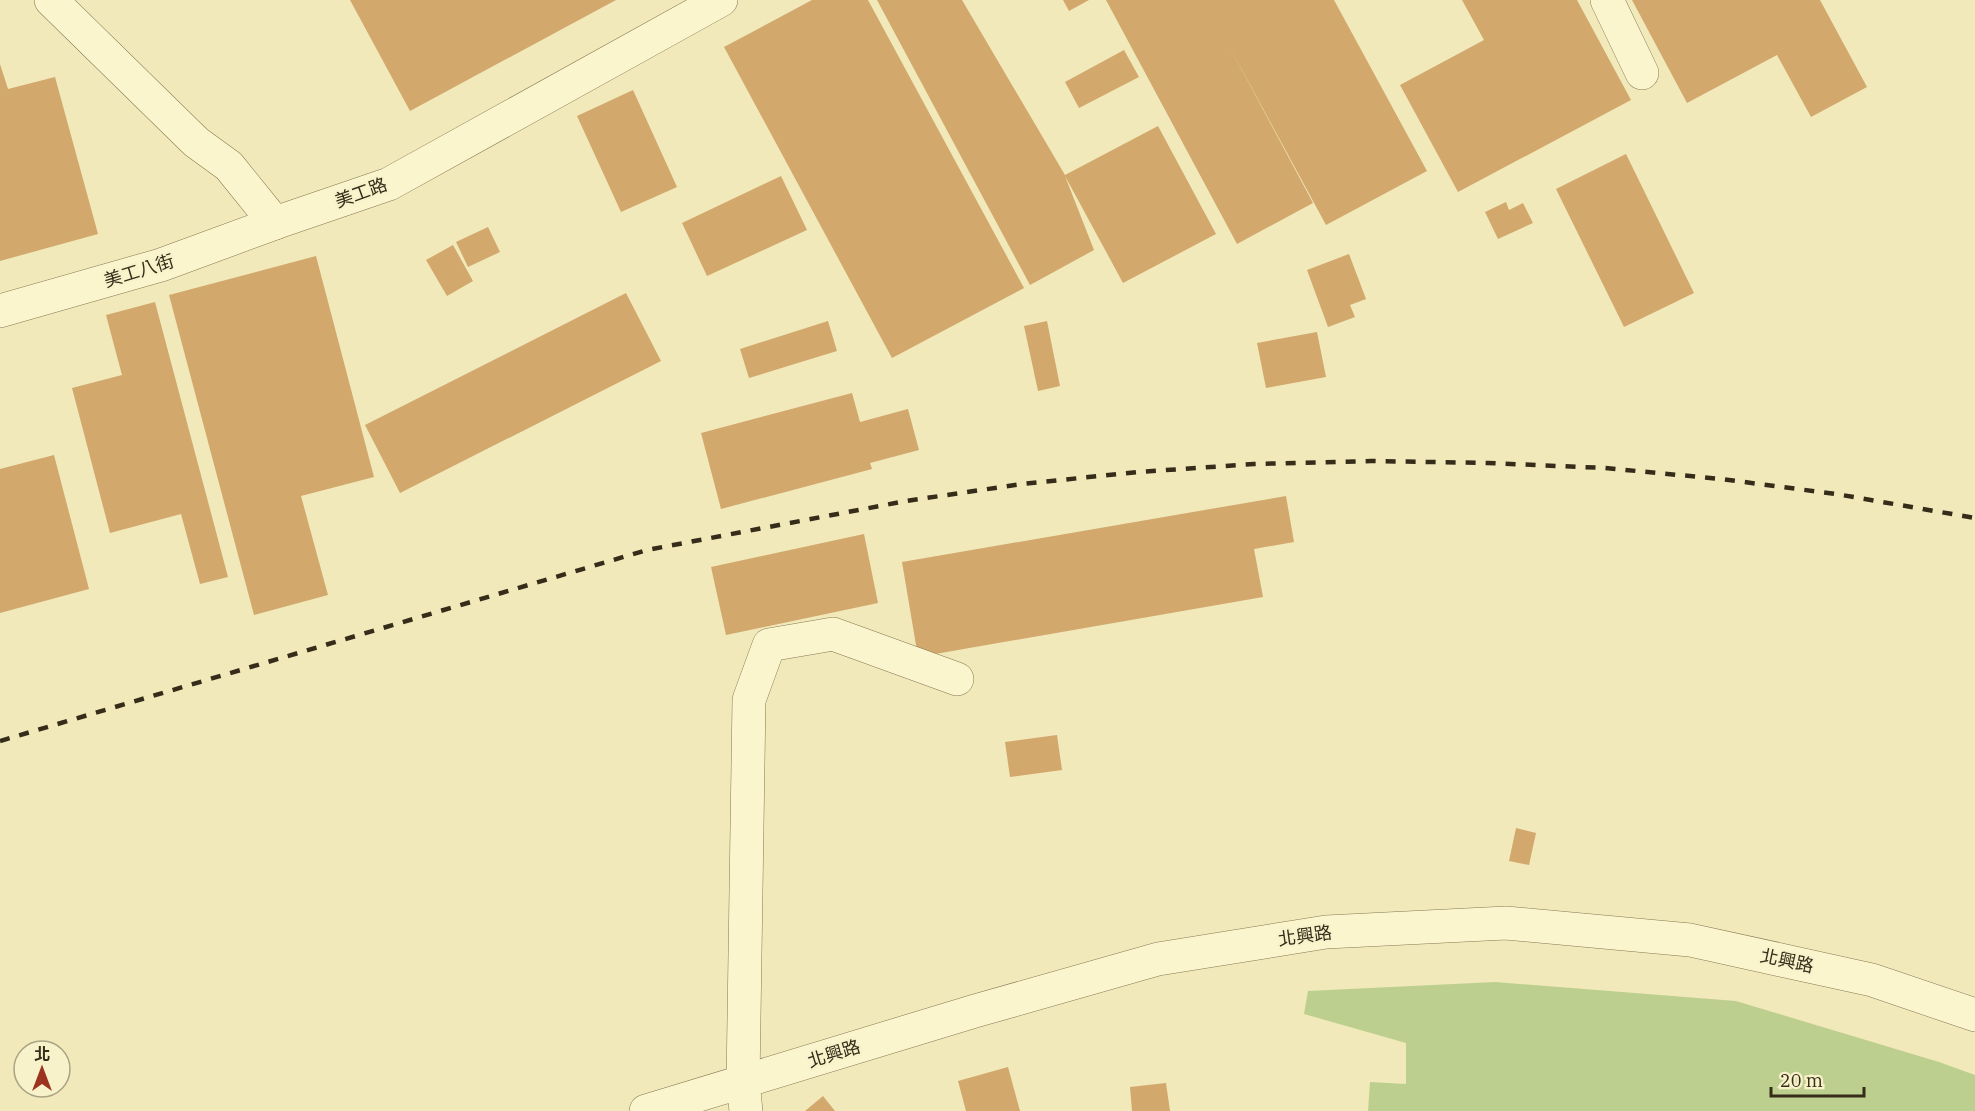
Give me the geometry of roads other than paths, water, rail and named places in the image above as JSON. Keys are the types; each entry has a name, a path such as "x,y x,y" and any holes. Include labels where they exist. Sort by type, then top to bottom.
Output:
{"street":[{"path":"51,0 196,142 229,166 275,223"},
{"name":"美工路","path":"275,223 389,184 721,0"},
{"path":"1607,0 1642,74"},
{"name":"美工八街","path":"0,311 161,265 275,223"},
{"path":"745,1096 749,700 769,645 833,634 957,679"},
{"name":"北興路","path":"646,1111 745,1096 1158,958 1326,932 1506,923 1690,940 1872,980 1975,1015"}],"railway":[{"path":"0,741 647,550 906,501 1022,484 1138,472 1254,464 1371,461 1488,463 1605,468 1721,479 1836,494 1975,518"}]}
